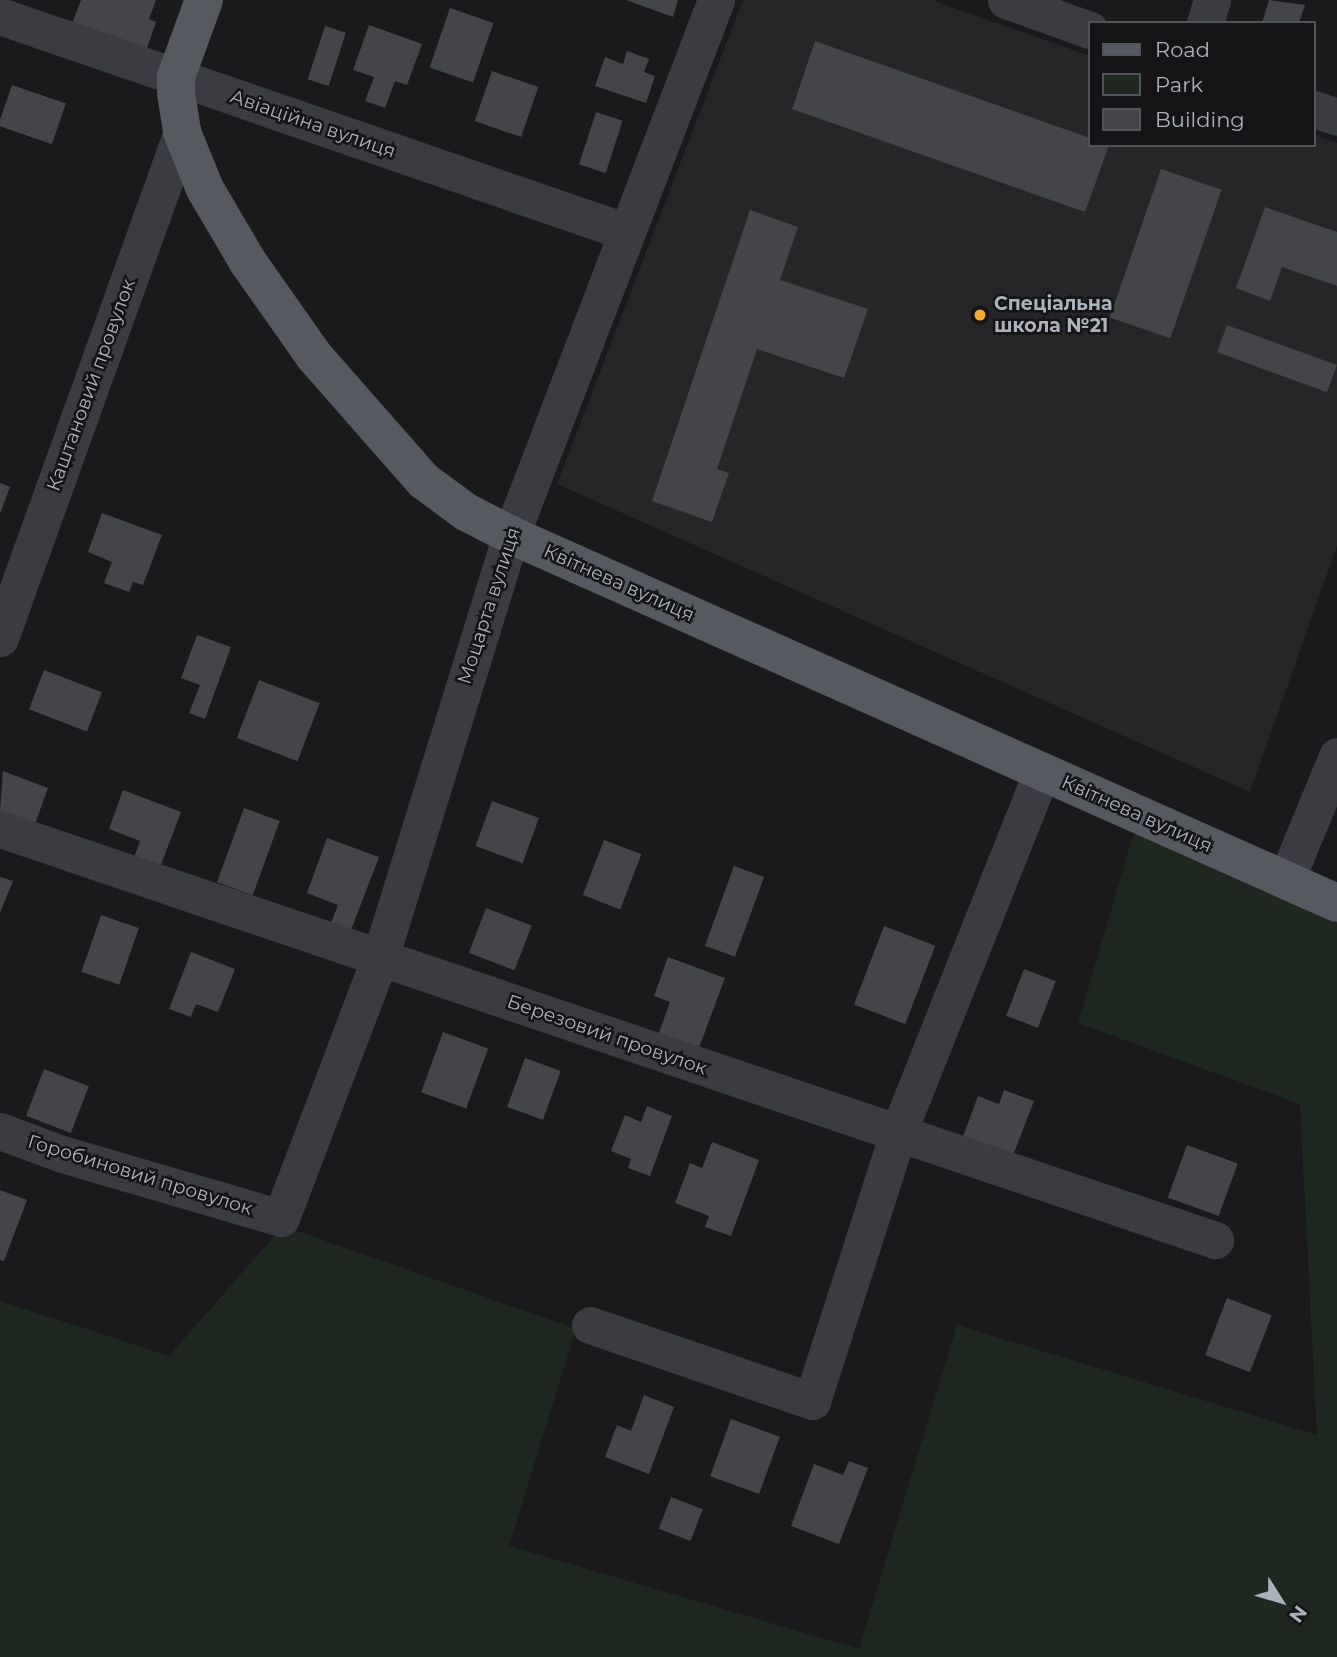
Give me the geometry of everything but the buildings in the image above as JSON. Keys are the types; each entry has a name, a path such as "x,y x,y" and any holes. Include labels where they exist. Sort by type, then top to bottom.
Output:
{"main road":[{"name":"Квітнева вулиця","path":"204,0 176,77 182,132 218,214 287,318 350,401 424,481 466,512 511,535 1337,903"}],"street":[{"name":"Моцарта вулиця","path":"281,1218 380,958 511,535 716,0"},
{"path":"1006,0 1088,29"},
{"path":"1206,21 1212,0"},
{"name":"Авіаційна вулиця","path":"0,16 627,232"},
{"path":"1316,110 1337,117"},
{"name":"Каштановий провулок","path":"0,638 182,132"},
{"path":"1286,880 1337,756"},
{"path":"590,1325 812,1401 898,1133 1042,772"},
{"name":"Березовий провулок","path":"0,829 1215,1240"},
{"name":"Горобиновий провулок","path":"0,1130 62,1154 281,1218"}],"shaded area":[{"name":"Спеціальна школа №21","path":"743,0 932,0 1088,55 1088,147 1316,147 1316,136 1337,143 1337,546 1250,792 557,484"}],"green space":[{"path":"1139,815 1337,903 1337,1657 0,1657 0,1301 169,1356 283,1226 576,1329 509,1546 859,1649 957,1325 1317,1435 1300,1104 1078,1023"}],"place":[{"name":"Спеціальна школа №21","path":"980,315"}]}
